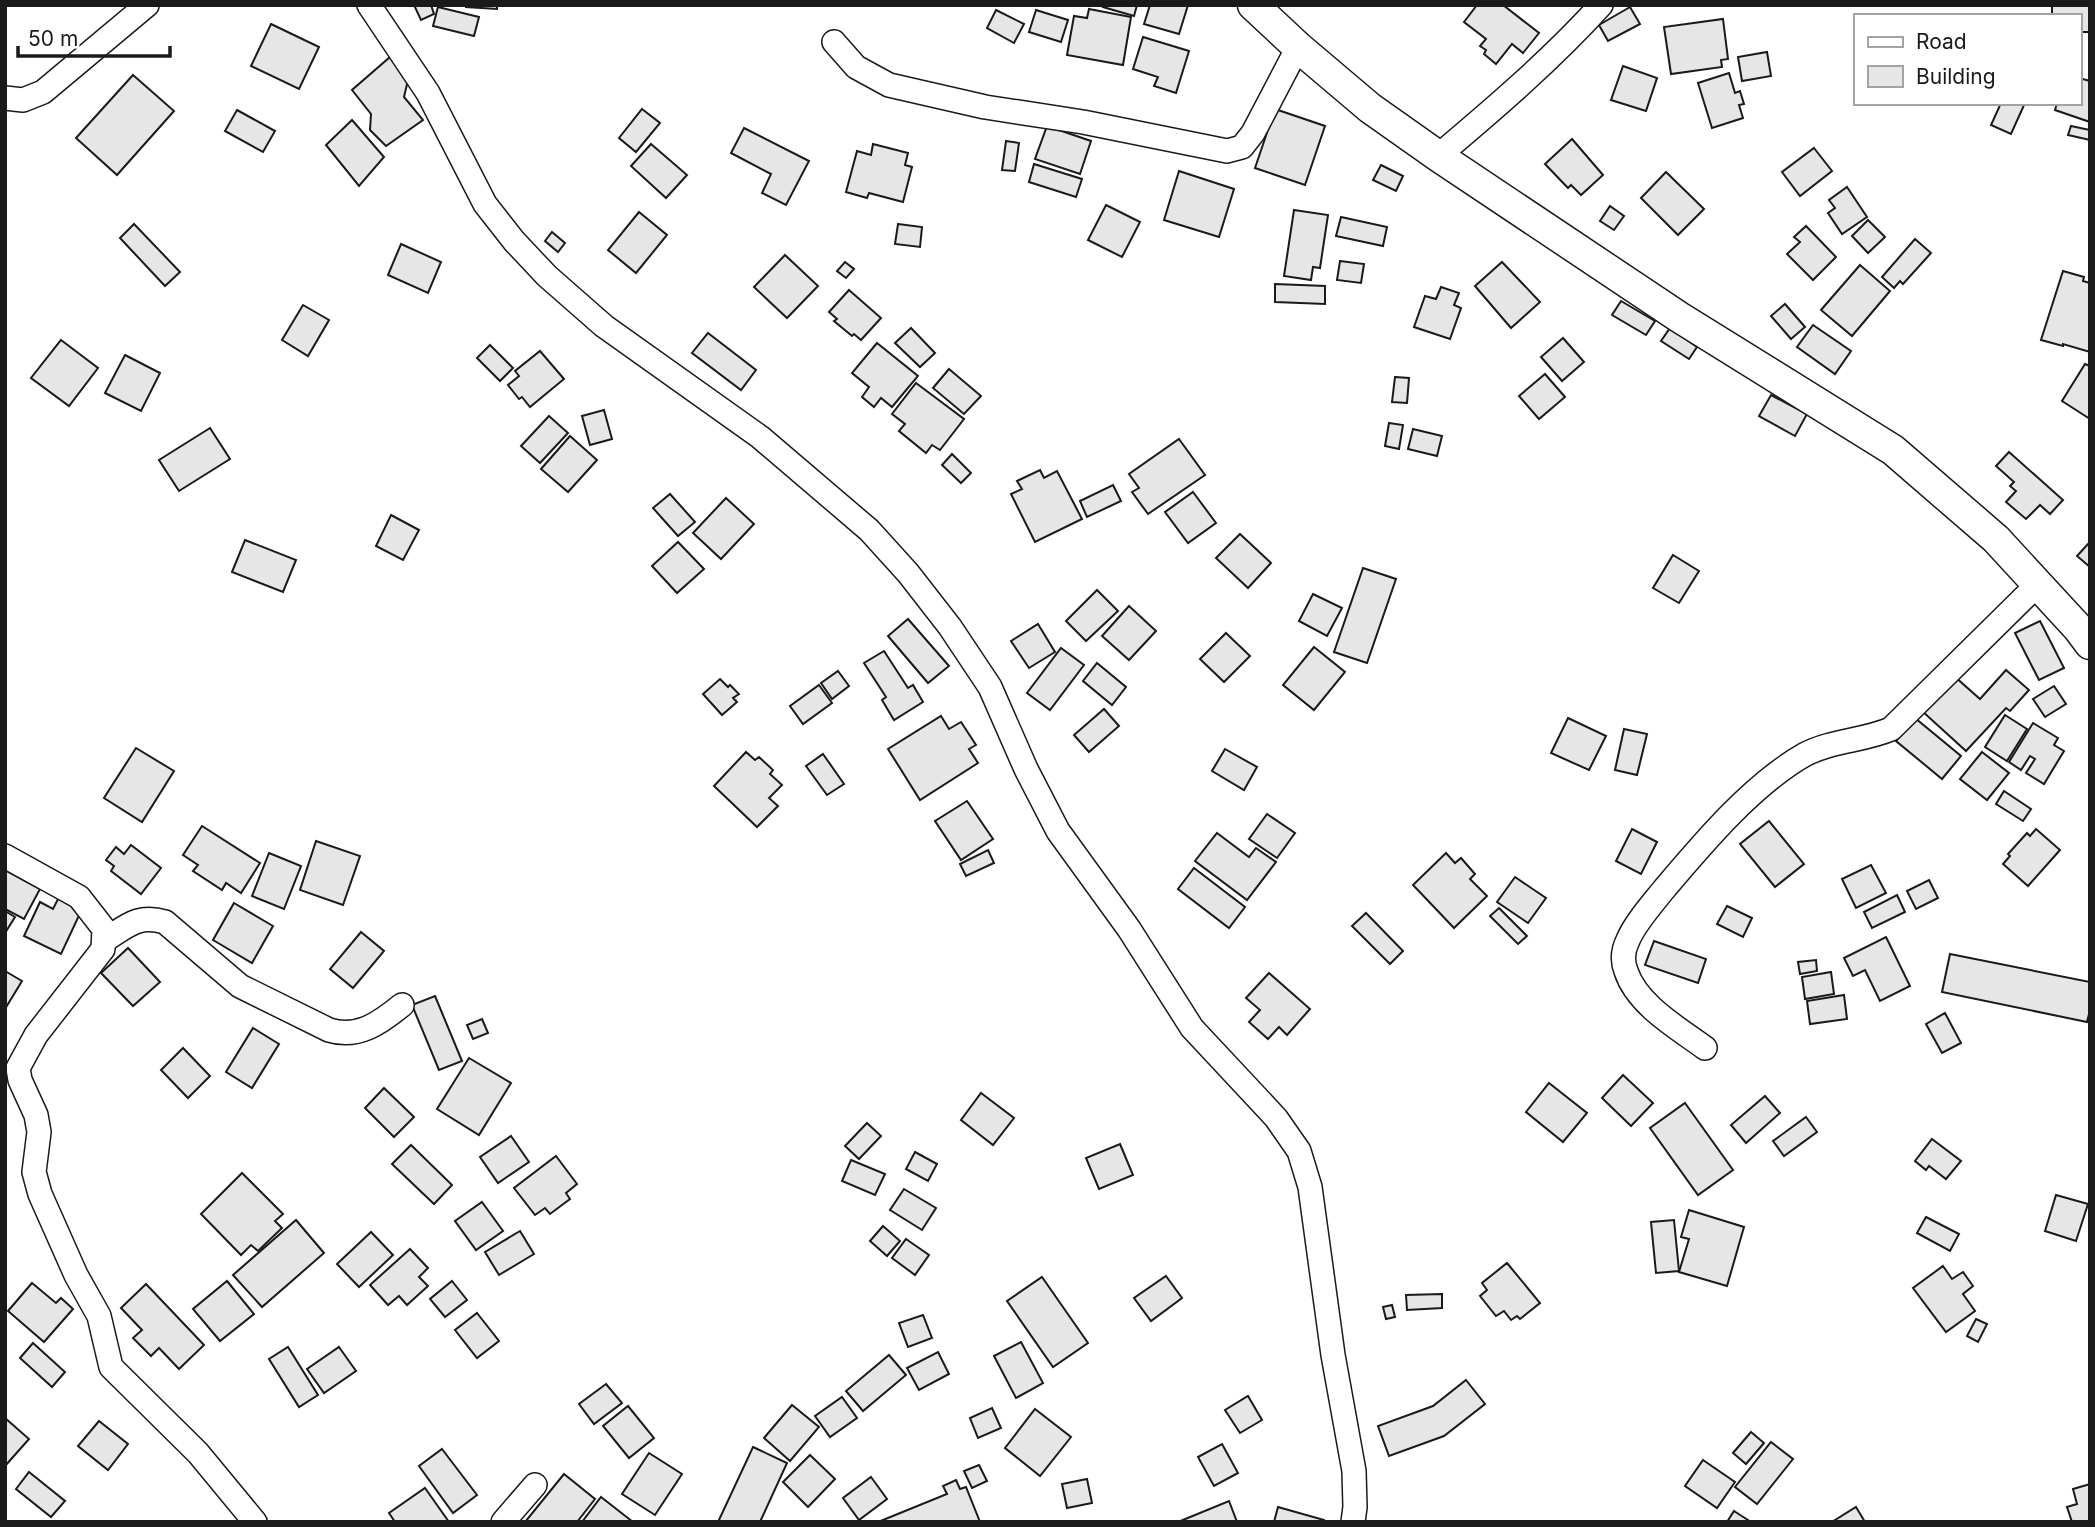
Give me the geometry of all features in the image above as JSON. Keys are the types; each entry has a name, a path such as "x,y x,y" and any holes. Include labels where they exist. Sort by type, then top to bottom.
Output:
{"main road":[{"path":"1253,5 1370,108 1438,156 1679,317 1893,450 1996,539 2090,643"}],"street":[{"path":"5,98 23,100 43,92 147,5"},
{"path":"369,5 428,93 485,204 514,242 547,276 604,326 760,437 869,530 908,573 990,687 1026,769 1058,831 1129,929 1192,1028 1276,1118 1298,1151 1310,1186 1333,1354 1354,1471 1353,1522"},
{"path":"1438,156 1505,100 1601,5"},
{"path":"834,42 856,67 889,85 985,107 1097,124 1227,151 1242,147 1253,133 1298,47"},
{"path":"1705,1048 1642,1000 1633,986 1626,971 1623,954 1628,938 1635,928 1709,835 1771,778 1805,755 1831,744 1874,736 1891,729 2038,584"},
{"path":"5,856 79,897 104,929 103,949 36,1035 18,1068 20,1080 38,1123 34,1172 40,1194 76,1275 99,1316 111,1367 198,1453 255,1522"},
{"path":"105,940 138,919 152,918 165,922 240,986 341,1034 354,1034 384,1020 402,1005"},
{"path":"503,1522 536,1485"}],"building":[{"path":"414,5 431,5 434,14 421,20"},
{"path":"497,5 497,9 466,7"},
{"path":"1137,5 1134,16 1103,7"},
{"path":"1150,5 1188,5 1179,34 1144,24"},
{"path":"1477,5 1503,5 1539,33 1523,53 1512,44 1496,64 1484,54 1486,50 1480,46 1486,39 1464,22"},
{"path":"2052,5 2090,5 2090,32 2081,32 2081,14 2052,14"},
{"path":"438,7 479,17 474,36 433,26"},
{"path":"1630,7 1640,24 1608,41 1599,25"},
{"path":"1089,9 1131,17 1123,65 1067,55 1074,16 1087,18"},
{"path":"996,10 1024,24 1014,43 987,28"},
{"path":"1036,10 1068,20 1061,42 1029,32"},
{"path":"1723,19 1728,59 1721,60 1722,67 1671,74 1664,27"},
{"path":"271,24 319,47 299,89 251,66"},
{"path":"1143,37 1189,51 1176,93 1154,86 1158,77 1133,69"},
{"path":"1767,52 1771,76 1742,81 1738,57"},
{"path":"390,57 408,80 404,97 423,120 386,146 370,130 371,114 352,90"},
{"path":"1623,66 1657,78 1646,111 1611,100"},
{"path":"1729,73 1735,93 1740,91 1744,104 1739,105 1743,118 1712,128 1698,83"},
{"path":"133,75 174,111 117,175 76,138"},
{"path":"2081,79 2090,81 2090,122 2055,110 2056,105 2081,105"},
{"path":"2000,105 2024,105 2011,134 1991,125"},
{"path":"642,109 660,123 636,152 619,138"},
{"path":"1275,109 1325,126 1305,185 1255,168"},
{"path":"237,110 275,131 263,152 225,131"},
{"path":"352,120 384,157 359,186 326,145"},
{"path":"1047,126 1091,141 1080,174 1035,159"},
{"path":"2071,126 2090,130 2090,140 2068,135"},
{"path":"744,128 809,161 786,205 762,193 771,174 731,153"},
{"path":"1572,139 1603,175 1581,195 1571,185 1568,188 1545,164"},
{"path":"1006,141 1019,143 1015,171 1002,170"},
{"path":"651,144 687,175 666,198 631,166"},
{"path":"873,144 908,153 905,165 912,167 903,202 869,193 867,198 846,192 857,151 871,155"},
{"path":"1814,148 1832,171 1800,196 1782,172"},
{"path":"1034,164 1082,179 1076,197 1029,182"},
{"path":"1381,165 1403,176 1396,191 1373,180"},
{"path":"1179,171 1234,189 1219,237 1164,220"},
{"path":"1666,172 1704,209 1678,235 1641,198"},
{"path":"1847,187 1867,217 1842,234 1828,213 1835,208 1829,200"},
{"path":"1106,205 1140,222 1122,257 1088,240"},
{"path":"1610,206 1624,216 1614,230 1600,221"},
{"path":"1294,210 1328,215 1320,268 1313,267 1311,280 1284,276"},
{"path":"639,212 667,235 636,273 608,250"},
{"path":"1341,217 1387,227 1383,246 1336,236"},
{"path":"1868,220 1885,237 1868,253 1852,236"},
{"path":"134,224 180,272 165,286 120,238"},
{"path":"898,224 922,227 920,247 895,244"},
{"path":"1806,226 1836,257 1813,280 1787,254 1800,242 1794,237"},
{"path":"552,232 565,243 558,252 545,241"},
{"path":"1915,239 1931,253 1903,284 1900,281 1894,288 1882,277"},
{"path":"401,244 441,262 428,293 388,275"},
{"path":"785,255 818,286 787,318 754,287"},
{"path":"1340,261 1364,264 1361,283 1337,280"},
{"path":"845,262 854,269 846,278 837,271"},
{"path":"1502,262 1540,302 1511,328 1475,286"},
{"path":"1860,265 1890,291 1852,336 1821,310"},
{"path":"2063,271 2084,277 2083,281 2090,283 2090,352 2041,340"},
{"path":"1275,284 1325,286 1325,304 1275,302"},
{"path":"1441,287 1459,293 1454,305 1461,308 1450,339 1414,327 1425,296 1436,299"},
{"path":"849,290 881,318 861,340 834,321 837,319 829,312"},
{"path":"1621,301 1655,321 1646,335 1612,315"},
{"path":"1785,304 1805,327 1791,339 1771,316"},
{"path":"303,305 329,320 308,356 282,340"},
{"path":"1813,325 1851,351 1835,374 1797,347"},
{"path":"911,328 935,353 920,367 895,343"},
{"path":"1670,328 1697,347 1689,359 1661,341"},
{"path":"708,333 756,370 741,390 692,353"},
{"path":"1563,338 1584,362 1562,381 1541,357"},
{"path":"61,340 98,368 69,406 31,378"},
{"path":"877,343 918,376 892,407 881,398 874,407 862,397 869,387 852,373"},
{"path":"490,345 513,368 500,381 477,358"},
{"path":"540,351 564,379 530,407 522,397 519,399 508,385 519,376 515,371"},
{"path":"125,355 160,373 141,411 105,393"},
{"path":"2085,364 2090,366 2090,419 2062,401"},
{"path":"949,369 981,396 964,414 933,388"},
{"path":"1545,374 1565,397 1539,419 1519,396"},
{"path":"1395,377 1409,378 1407,403 1392,402"},
{"path":"916,383 964,419 940,450 932,445 926,453 899,431 905,424 892,414"},
{"path":"1771,395 1807,414 1795,436 1759,416"},
{"path":"604,410 612,439 590,445 582,416"},
{"path":"549,416 568,433 540,463 521,446"},
{"path":"1389,423 1403,425 1399,449 1385,446"},
{"path":"210,428 230,459 179,491 159,460"},
{"path":"1413,429 1442,436 1437,456 1408,449"},
{"path":"570,436 597,460 568,492 541,469"},
{"path":"1179,439 1205,475 1148,514 1132,492 1139,488 1129,474"},
{"path":"2009,452 2063,500 2050,514 2040,505 2026,519 2006,502 2016,491 2010,486 2014,482 1996,466"},
{"path":"952,454 971,473 961,483 942,465"},
{"path":"1040,470 1044,478 1057,471 1082,519 1035,542 1011,494 1022,489 1017,481"},
{"path":"1113,485 1121,501 1087,517 1080,501"},
{"path":"1193,492 1216,523 1188,543 1165,512"},
{"path":"670,494 695,522 678,536 653,508"},
{"path":"726,498 754,524 721,559 693,533"},
{"path":"391,515 419,530 403,560 376,546"},
{"path":"1240,534 1271,563 1248,588 1216,558"},
{"path":"245,540 296,560 283,592 232,572"},
{"path":"678,542 704,569 677,593 652,566"},
{"path":"2090,545 2090,567 2077,556"},
{"path":"1673,555 1699,571 1679,603 1653,588"},
{"path":"1363,568 1396,579 1367,663 1334,652"},
{"path":"1097,590 1118,611 1086,641 1066,621"},
{"path":"1313,594 1342,608 1327,636 1299,621"},
{"path":"1129,606 1156,631 1129,660 1102,636"},
{"path":"908,619 949,666 928,683 888,636"},
{"path":"2040,621 2064,668 2039,680 2015,633"},
{"path":"1038,624 1055,652 1029,668 1011,641"},
{"path":"1226,633 1250,656 1224,682 1200,659"},
{"path":"1314,647 1345,672 1314,710 1283,685"},
{"path":"1061,648 1084,665 1050,710 1027,693"},
{"path":"884,651 908,688 913,685 923,702 894,720 882,700 886,697 864,663"},
{"path":"1097,663 1126,687 1112,705 1083,681"},
{"path":"2006,670 2029,690 2010,711 2006,708 1966,751 1922,711 1954,676 1980,699"},
{"path":"838,671 849,686 832,699 821,683"},
{"path":"720,679 739,694 733,698 737,702 722,715 703,694"},
{"path":"819,685 832,703 803,724 790,706"},
{"path":"2054,686 2066,704 2045,717 2033,699"},
{"path":"1104,709 1119,726 1089,752 1074,735"},
{"path":"2005,715 2027,729 2007,761 1985,747"},
{"path":"941,716 949,729 961,722 976,745 969,749 978,763 920,800 888,749"},
{"path":"1568,718 1606,736 1589,770 1551,753"},
{"path":"1915,718 1961,756 1942,779 1896,741"},
{"path":"2033,723 2058,738 2054,745 2064,751 2044,784 2026,773 2035,759 2030,756 2021,770 2009,762"},
{"path":"1624,729 1647,734 1637,775 1615,770"},
{"path":"136,748 174,771 142,822 104,798"},
{"path":"1225,749 1257,767 1244,790 1212,771"},
{"path":"746,752 755,760 759,757 773,770 770,774 782,785 769,798 778,806 757,827 714,786"},
{"path":"1982,752 2009,773 1987,800 1960,779"},
{"path":"823,754 844,784 827,795 806,766"},
{"path":"2004,791 2031,809 2023,821 1996,804"},
{"path":"967,801 993,839 961,860 935,821"},
{"path":"1267,814 1295,833 1277,858 1249,839"},
{"path":"1769,821 1804,864 1775,887 1740,844"},
{"path":"202,826 260,863 241,893 226,883 222,890 193,871 198,865 183,855"},
{"path":"1632,829 1657,842 1641,874 1616,861"},
{"path":"2036,829 2060,850 2028,886 2003,864 2010,856 2008,854 2027,833 2030,836"},
{"path":"1217,833 1249,857 1256,848 1276,862 1247,900 1195,861"},
{"path":"316,841 360,856 343,905 300,890"},
{"path":"131,845 161,868 141,894 111,871 114,866 106,860 116,847 124,854"},
{"path":"988,850 994,863 966,876 960,864"},
{"path":"269,853 301,866 284,909 252,896"},
{"path":"1446,853 1455,863 1461,858 1475,874 1470,879 1487,896 1454,928 1413,885"},
{"path":"1871,865 1886,893 1856,908 1842,879"},
{"path":"1194,868 1245,907 1229,928 1178,889"},
{"path":"5,870 40,889 24,919 5,909"},
{"path":"1515,877 1546,898 1528,923 1497,902"},
{"path":"1929,880 1938,898 1916,909 1907,891"},
{"path":"60,895 83,907 61,954 24,936 40,902 53,909"},
{"path":"1897,895 1905,912 1872,928 1864,912"},
{"path":"234,903 273,926 252,963 213,940"},
{"path":"1727,906 1752,918 1743,937 1717,924"},
{"path":"1499,908 1527,936 1518,944 1490,916"},
{"path":"5,911 15,917 5,933"},
{"path":"1366,913 1403,951 1390,964 1352,926"},
{"path":"361,932 384,951 353,988 330,969"},
{"path":"1886,937 1910,986 1880,1001 1865,970 1853,976 1844,958"},
{"path":"1654,941 1706,959 1698,983 1645,965"},
{"path":"128,948 160,982 133,1006 101,973"},
{"path":"1950,954 2090,982 2087,1022 1942,992"},
{"path":"1816,960 1817,971 1800,974 1798,962"},
{"path":"5,971 22,981 5,1009"},
{"path":"1831,972 1834,994 1805,999 1802,977"},
{"path":"1269,973 1310,1009 1287,1035 1279,1027 1268,1039 1249,1022 1260,1010 1246,998"},
{"path":"1844,995 1847,1019 1810,1024 1807,1001"},
{"path":"435,996 462,1061 439,1070 412,1005"},
{"path":"1945,1013 1961,1043 1942,1053 1926,1024"},
{"path":"482,1019 488,1033 473,1039 467,1025"},
{"path":"253,1028 279,1044 252,1088 226,1072"},
{"path":"183,1048 210,1076 188,1098 161,1070"},
{"path":"469,1058 511,1083 479,1135 437,1109"},
{"path":"1623,1075 1653,1103 1631,1126 1602,1098"},
{"path":"1549,1083 1587,1113 1563,1142 1526,1112"},
{"path":"384,1088 414,1117 394,1137 365,1108"},
{"path":"981,1093 1014,1118 993,1145 961,1120"},
{"path":"1765,1096 1780,1113 1746,1143 1731,1125"},
{"path":"1685,1103 1733,1170 1698,1195 1650,1128"},
{"path":"1806,1117 1817,1132 1784,1156 1773,1141"},
{"path":"867,1123 881,1136 859,1159 845,1146"},
{"path":"511,1136 529,1162 498,1183 480,1157"},
{"path":"1932,1139 1961,1161 1946,1179 1929,1166 1926,1170 1915,1161"},
{"path":"1120,1144 1133,1175 1099,1189 1086,1158"},
{"path":"411,1145 452,1185 434,1204 392,1164"},
{"path":"915,1152 937,1164 928,1181 906,1169"},
{"path":"556,1156 577,1184 566,1193 570,1199 550,1214 545,1208 535,1215 514,1188"},
{"path":"851,1160 885,1174 875,1195 842,1181"},
{"path":"242,1173 283,1214 275,1221 282,1228 258,1251 251,1245 241,1255 201,1214"},
{"path":"904,1189 936,1208 922,1230 890,1210"},
{"path":"2056,1195 2088,1204 2076,1241 2045,1231"},
{"path":"482,1202 503,1231 476,1250 455,1221"},
{"path":"1689,1210 1744,1227 1727,1286 1679,1272 1689,1239 1681,1237"},
{"path":"1926,1217 1959,1234 1950,1251 1917,1233"},
{"path":"296,1220 324,1253 262,1307 233,1275"},
{"path":"1674,1220 1679,1271 1656,1273 1651,1222"},
{"path":"883,1226 900,1241 887,1256 870,1241"},
{"path":"520,1231 534,1254 499,1275 485,1252"},
{"path":"371,1232 393,1255 359,1287 337,1264"},
{"path":"906,1239 929,1255 915,1275 892,1258"},
{"path":"410,1249 428,1268 419,1277 428,1286 407,1305 399,1296 388,1305 370,1285"},
{"path":"1507,1263 1540,1303 1520,1319 1517,1316 1511,1320 1504,1311 1496,1316 1480,1296 1487,1290 1482,1283"},
{"path":"1943,1266 1952,1279 1963,1272 1973,1286 1963,1294 1975,1311 1946,1332 1913,1288"},
{"path":"1166,1276 1182,1298 1151,1321 1134,1298"},
{"path":"1042,1277 1088,1343 1053,1367 1007,1301"},
{"path":"227,1281 254,1314 220,1341 193,1309"},
{"path":"452,1281 467,1300 445,1317 430,1299"},
{"path":"32,1283 56,1303 61,1298 73,1309 44,1342 8,1311"},
{"path":"146,1284 204,1345 179,1369 159,1348 151,1356 133,1338 142,1330 121,1308"},
{"path":"1442,1294 1442,1308 1407,1310 1406,1295"},
{"path":"1392,1305 1395,1317 1386,1319 1383,1307"},
{"path":"477,1313 499,1341 477,1358 455,1330"},
{"path":"923,1315 932,1338 908,1347 899,1323"},
{"path":"1976,1319 1987,1324 1978,1342 1967,1336"},
{"path":"1021,1342 1043,1383 1016,1398 994,1356"},
{"path":"33,1343 65,1372 52,1387 20,1358"},
{"path":"288,1347 318,1395 299,1407 269,1359"},
{"path":"339,1347 356,1371 324,1393 307,1369"},
{"path":"938,1352 949,1374 919,1390 907,1368"},
{"path":"889,1355 906,1375 863,1411 846,1391"},
{"path":"1466,1380 1485,1404 1444,1436 1389,1456 1378,1426 1433,1406"},
{"path":"606,1384 622,1403 594,1424 579,1404"},
{"path":"1248,1396 1262,1420 1240,1433 1225,1410"},
{"path":"842,1397 857,1418 830,1437 815,1416"},
{"path":"792,1405 819,1427 790,1461 764,1438"},
{"path":"628,1406 654,1438 629,1458 603,1426"},
{"path":"992,1408 1001,1428 978,1438 970,1418"},
{"path":"1035,1409 1071,1437 1040,1476 1005,1448"},
{"path":"5,1418 29,1439 5,1466"},
{"path":"99,1421 128,1444 108,1470 78,1446"},
{"path":"1751,1432 1764,1443 1746,1464 1733,1453"},
{"path":"1771,1442 1793,1459 1757,1504 1735,1487"},
{"path":"1222,1444 1238,1473 1214,1486 1198,1457"},
{"path":"753,1447 787,1463 760,1522 718,1522"},
{"path":"442,1449 477,1495 453,1513 419,1466"},
{"path":"649,1453 682,1474 655,1515 622,1494"},
{"path":"810,1455 835,1479 808,1507 783,1482"},
{"path":"1703,1460 1735,1482 1717,1508 1685,1486"},
{"path":"979,1465 987,1481 972,1488 964,1471"},
{"path":"29,1472 65,1501 51,1517 16,1489"},
{"path":"564,1474 595,1499 577,1522 525,1522"},
{"path":"871,1477 887,1499 859,1520 843,1498"},
{"path":"1087,1479 1092,1503 1067,1508 1062,1484"},
{"path":"956,1480 960,1489 966,1487 980,1522 878,1522 947,1494 943,1486"},
{"path":"2090,1484 2090,1522 2072,1522 2067,1507 2077,1504 2073,1489"},
{"path":"425,1488 449,1522 395,1522 389,1513"},
{"path":"601,1497 633,1522 582,1522"},
{"path":"1229,1501 1237,1522 1178,1522"},
{"path":"1278,1507 1324,1520 1324,1522 1274,1522"},
{"path":"1856,1507 1865,1522 1832,1522"},
{"path":"1734,1511 1751,1522 1727,1522"}]}
